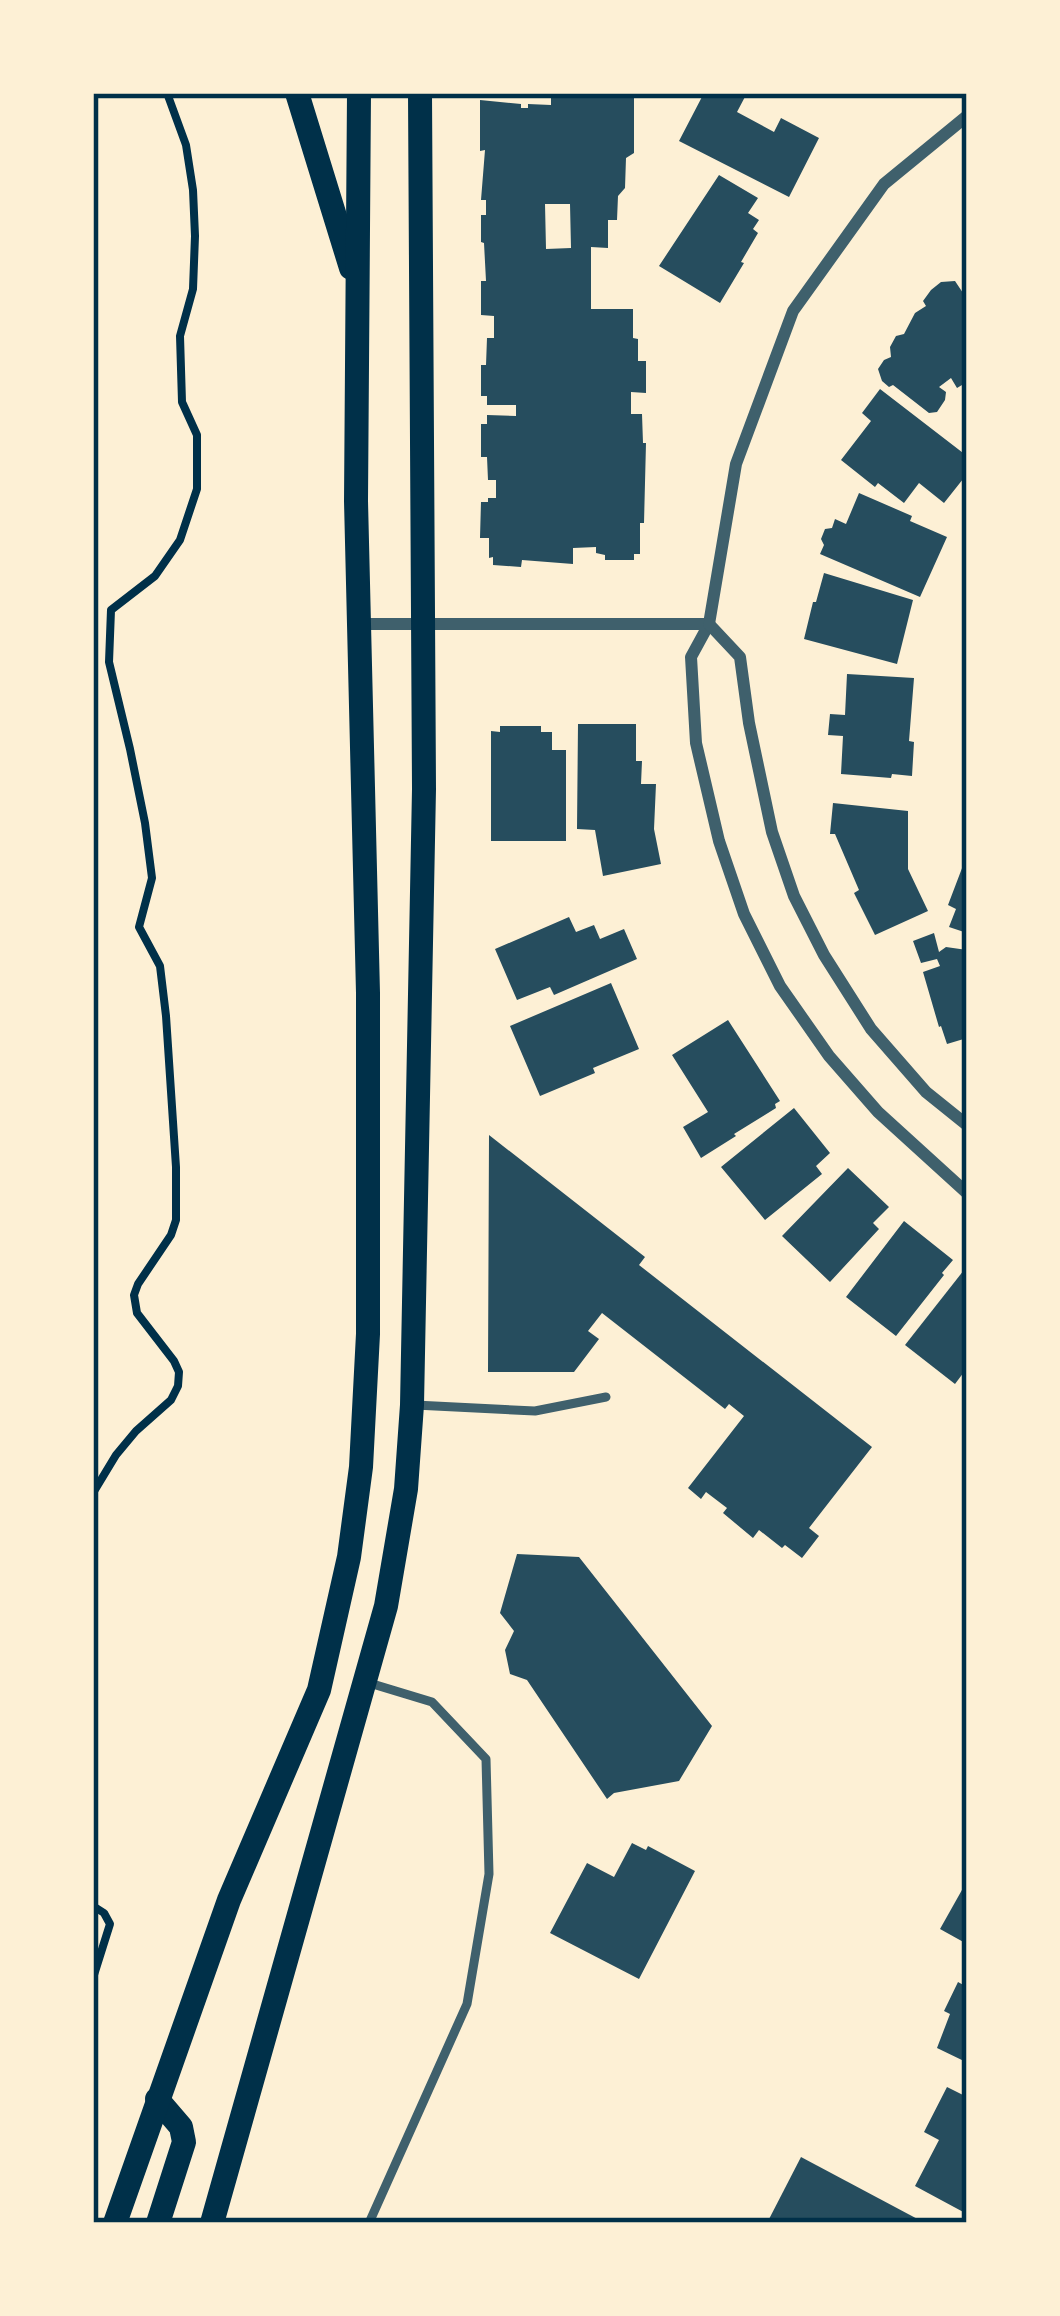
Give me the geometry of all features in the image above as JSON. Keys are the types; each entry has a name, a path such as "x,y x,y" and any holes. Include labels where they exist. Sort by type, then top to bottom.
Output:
{"main road":[{"path":"297,93 358,288"},
{"path":"115,2223 229,1900 319,1690 352,1534 365,1420 368,1334 368,993 357,624 359,93"},
{"path":"212,2223 366,1682 386,1606 406,1490 412,1405 424,812 420,93"},
{"path":"157,2099 182,2127 184,2142 158,2223"}],"street":[{"path":"967,116 884,184 793,311 736,464 710,624 691,657 696,743 719,841 744,914 780,986 829,1055 878,1112 967,1192"},
{"path":"357,624 710,624 740,657 772,832 794,896 824,956 871,1029 926,1092 967,1125"}],"lane":[{"path":"412,1405 535,1411 606,1397"},
{"path":"366,1682 431,1702 486,1759 489,1874 467,2005 369,2223"}],"path":[{"path":"93,1493 116,1455 171,1400 179,1372 137,1313 134,1295 172,1235 176,1167 160,966 140,927 152,878 145,823 109,662 111,610 155,576 180,540 196,489 197,435 182,402 180,336 193,289 193,190 186,146 166,93"},
{"path":"93,1906 110,1924 93,1978"}],"building":[{"path":"551,93 634,93 634,153 626,158 617,220 608,220 608,248 591,247 591,309 633,309 638,361 646,361 646,393 631,392 631,414 642,414 646,443 644,523 640,523 640,554 634,554 634,560 605,560 596,547 573,548 573,564 522,560 521,567 493,565 489,538 480,538 481,502 496,498 496,480 488,480 487,457 481,457 481,424 487,424 487,415 516,416 516,405 487,405 487,396 481,396 481,365 486,365 487,338 494,338 494,316 481,315 481,281 486,281 481,215 486,215 486,200 481,200 485,150 480,151 480,100 521,104 521,108 551,105","holes":["545,204 570,204 571,248 546,249"]},
{"path":"704,93 747,93 737,112 774,132 781,118 819,138 789,197 679,141"},
{"path":"719,175 758,198 748,213 759,220 744,263 720,303 659,266"},
{"path":"955,281 967,299 967,382 957,388 951,378 939,387 946,392 945,400 937,412 929,413 882,381 878,369 891,357 896,336 904,334 915,313 926,306 923,301 931,290 941,282"},
{"path":"880,389 967,456 967,474 944,503 919,483 904,503 841,460 871,421 862,413"},
{"path":"859,493 947,537 920,597 820,554 825,529 832,528 835,519 846,524"},
{"path":"824,573 913,600 897,664 804,639"},
{"path":"847,674 914,678 909,741 914,742 912,776 841,774 843,736 828,735 830,714 845,715"},
{"path":"578,724 636,724 641,784 656,784 654,829 661,864 603,876 595,830 577,829"},
{"path":"500,726 541,726 541,732 552,732 552,750 566,750 566,841 491,841 491,731 500,732"},
{"path":"833,803 908,811 908,869 928,911 875,935 854,893 859,890 835,834 830,834"},
{"path":"967,855 964,932 949,927 956,909 948,905"},
{"path":"569,917 576,932 594,925 600,939 624,929 637,959 554,995 550,987 517,1000 495,949"},
{"path":"934,933 939,952 946,947 967,950 967,1038 947,1044 923,972 940,966 937,959 921,963 913,941"},
{"path":"611,983 639,1049 540,1096 510,1026"},
{"path":"728,1020 780,1101 701,1158 683,1127 708,1112 672,1055"},
{"path":"794,1108 830,1153 816,1166 822,1174 765,1220 721,1167"},
{"path":"489,1135 645,1257 639,1265 872,1447 809,1528 819,1536 802,1558 759,1530 753,1538 723,1513 727,1508 706,1492 701,1499 688,1488 744,1416 729,1404 725,1409 602,1313 588,1331 599,1339 574,1372 488,1372"},
{"path":"848,1168 889,1207 873,1223 879,1229 830,1282 782,1236"},
{"path":"904,1221 953,1260 896,1336 846,1297"},
{"path":"964,1270 967,1368 955,1384 905,1345"},
{"path":"517,1554 579,1557 712,1726 679,1781 614,1793 607,1799 527,1680 510,1674 505,1650 514,1631 500,1613"},
{"path":"632,1843 646,1850 648,1846 695,1871 639,1979 550,1933 587,1863 614,1877"},
{"path":"967,1881 967,1944 940,1929"},
{"path":"958,1982 967,1987 967,2072 962,2070 966,2062 937,2048 950,2014 944,2011"},
{"path":"947,2087 963,2095 967,2088 967,2214 915,2186 939,2140 924,2132"},
{"path":"801,2157 925,2223 767,2223"}]}
